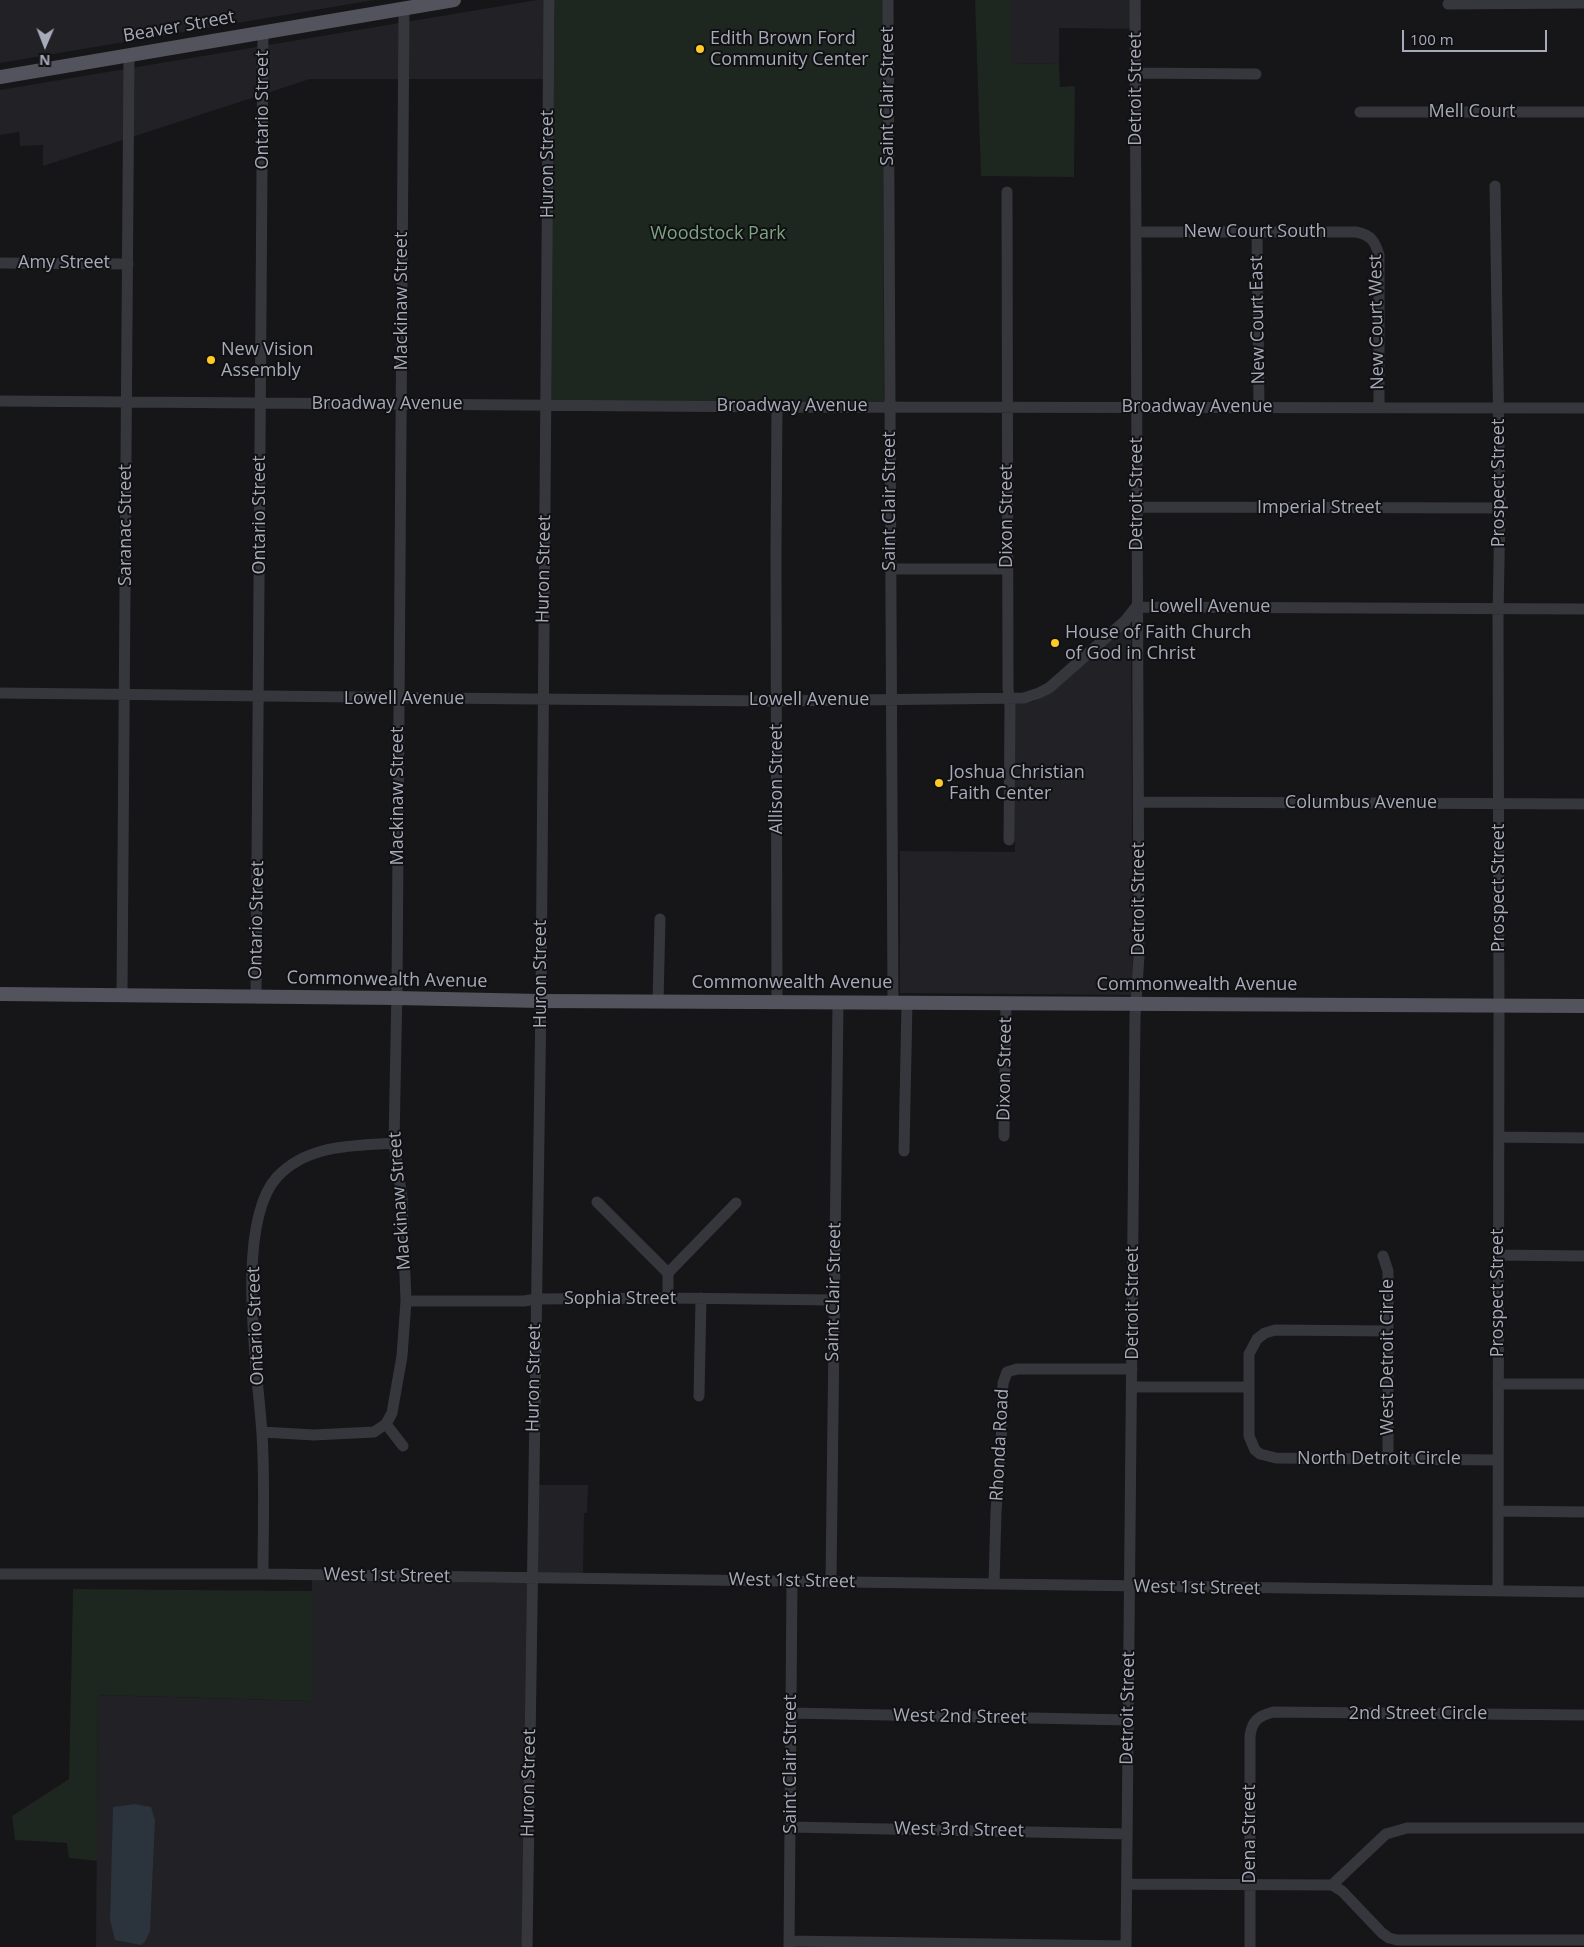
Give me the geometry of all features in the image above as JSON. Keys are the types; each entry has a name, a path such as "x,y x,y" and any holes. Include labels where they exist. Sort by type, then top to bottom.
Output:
{"main road":[{"name":"Beaver Street","path":"0,77 454,0"},
{"name":"Commonwealth Avenue","path":"0,994 658,1002 1584,1006"}],"street":[{"name":"Huron Street","path":"527,1947 541,1001 549,0"},
{"name":"Saint Clair Street","path":"888,0 892,1002"},
{"name":"Detroit Street","path":"1126,1947 1136,1004 1139,956 1136,607 1138,507 1135,0"},
{"path":"1448,4 1584,3"},
{"name":"Mackinaw Street","path":"386,1424 392,1413 402,1356 406,1301 402,1198 394,1143 404,8"},
{"name":"Ontario Street","path":"256,997 263,32"},
{"name":"Saranac Street","path":"122,996 129,55"},
{"path":"1136,73 1256,74"},
{"name":"Mell Court","path":"1360,112 1584,112"},
{"name":"Prospect Street","path":"1495,186 1500,508 1498,608 1500,1137 1498,1591"},
{"name":"Dixon Street","path":"1007,192 1009,840"},
{"name":"New Court South","path":"1136,232 1356,232 1372,238"},
{"name":"New Court East","path":"1258,232 1259,407"},
{"name":"New Court West","path":"1372,238 1377,246 1379,255 1378,407"},
{"name":"Amy Street","path":"0,263 128,264"},
{"name":"Broadway Avenue","path":"0,401 777,407 1584,408"},
{"name":"Allison Street","path":"777,407 778,1002"},
{"name":"Imperial Street","path":"1138,507 1500,508"},
{"path":"890,569 1007,569"},
{"name":"Lowell Avenue","path":"0,693 543,700 1009,699 1024,698 1049,688 1125,621 1136,607 1584,609"},
{"name":"Columbus Avenue","path":"1139,802 1584,804"},
{"path":"658,1002 660,919"},
{"name":"Saint Clair Street","path":"831,1581 838,1003"},
{"path":"904,1151 907,1003"},
{"name":"Dixon Street","path":"1004,1136 1006,1003"},
{"path":"1500,1137 1584,1138"},
{"name":"Ontario Street","path":"263,1574 262,1432 254,1352 252,1292 254,1242 257,1224 269,1189 287,1169 311,1154 338,1147 394,1143"},
{"path":"597,1202 668,1273"},
{"path":"668,1298 668,1273 736,1203"},
{"path":"1498,1255 1584,1256"},
{"name":"West Detroit Circle","path":"1383,1256 1388,1271 1388,1458"},
{"name":"Sophia Street","path":"406,1301 668,1298 834,1300"},
{"path":"699,1396 702,1298"},
{"path":"1132,1387 1248,1388 1249,1354 1257,1339 1265,1333 1275,1330 1388,1331"},
{"name":"Rhonda Road","path":"994,1584 996,1511 1001,1448 1002,1384 1007,1372 1017,1369 1132,1369"},
{"path":"1498,1384 1584,1384"},
{"name":"North Detroit Circle","path":"1248,1388 1249,1436 1255,1450 1260,1454 1276,1458 1498,1460"},
{"path":"262,1432 314,1435 343,1434 374,1432 386,1424 403,1446"},
{"path":"1498,1511 1584,1512"},
{"name":"West 1st Street","path":"0,1574 263,1574 1584,1592"},
{"name":"Saint Clair Street","path":"789,1944 792,1581"},
{"name":"2nd Street Circle","path":"1254,1721 1262,1715 1273,1712 1584,1715"},
{"name":"West 2nd Street","path":"791,1713 1128,1720"},
{"name":"Dena Street","path":"1250,1947 1250,1736 1254,1721"},
{"name":"West 3rd Street","path":"790,1827 1127,1834"},
{"path":"1332,1885 1386,1834 1396,1830 1407,1828 1584,1828"},
{"path":"1127,1884 1332,1885 1342,1891 1389,1938 1407,1940 1584,1940"},
{"path":"789,1944 1126,1947"}],"shaded area":[{"path":"0,0 374,0 0,63"},
{"path":"537,0 555,0 553,79 310,79 43,166 43,145 20,146 19,132 0,135 0,90"},
{"path":"1011,0 1141,0 1141,29 1059,28 1059,64 1011,63"},
{"path":"1131,620 1133,995 900,993 900,851 1015,852 1012,702 1032,702 1045,696"},
{"path":"537,1485 588,1485 587,1513 584,1513 583,1574 538,1573"},
{"path":"312,1580 527,1583 522,1947 96,1947 98,1695 312,1701"},
{"path":"135,1804 151,1807 155,1820 150,1931 145,1942 141,1945 115,1940 110,1920 113,1807"}],"green space":[{"name":"Woodstock Park","path":"555,0 883,0 884,401 551,401"},
{"path":"975,0 1011,0 1011,63 1059,64 1060,87 1075,86 1074,177 981,176"},
{"path":"73,1589 312,1591 312,1701 98,1695 97,1861 69,1858 67,1843 15,1840 12,1816 69,1779"}],"place":[{"name":"Edith Brown Ford Community Center","path":"700,49"},
{"name":"New Vision Assembly","path":"211,360"},
{"name":"House of Faith Church of God in Christ","path":"1055,643"},
{"name":"Joshua Christian Faith Center","path":"939,783"}]}
